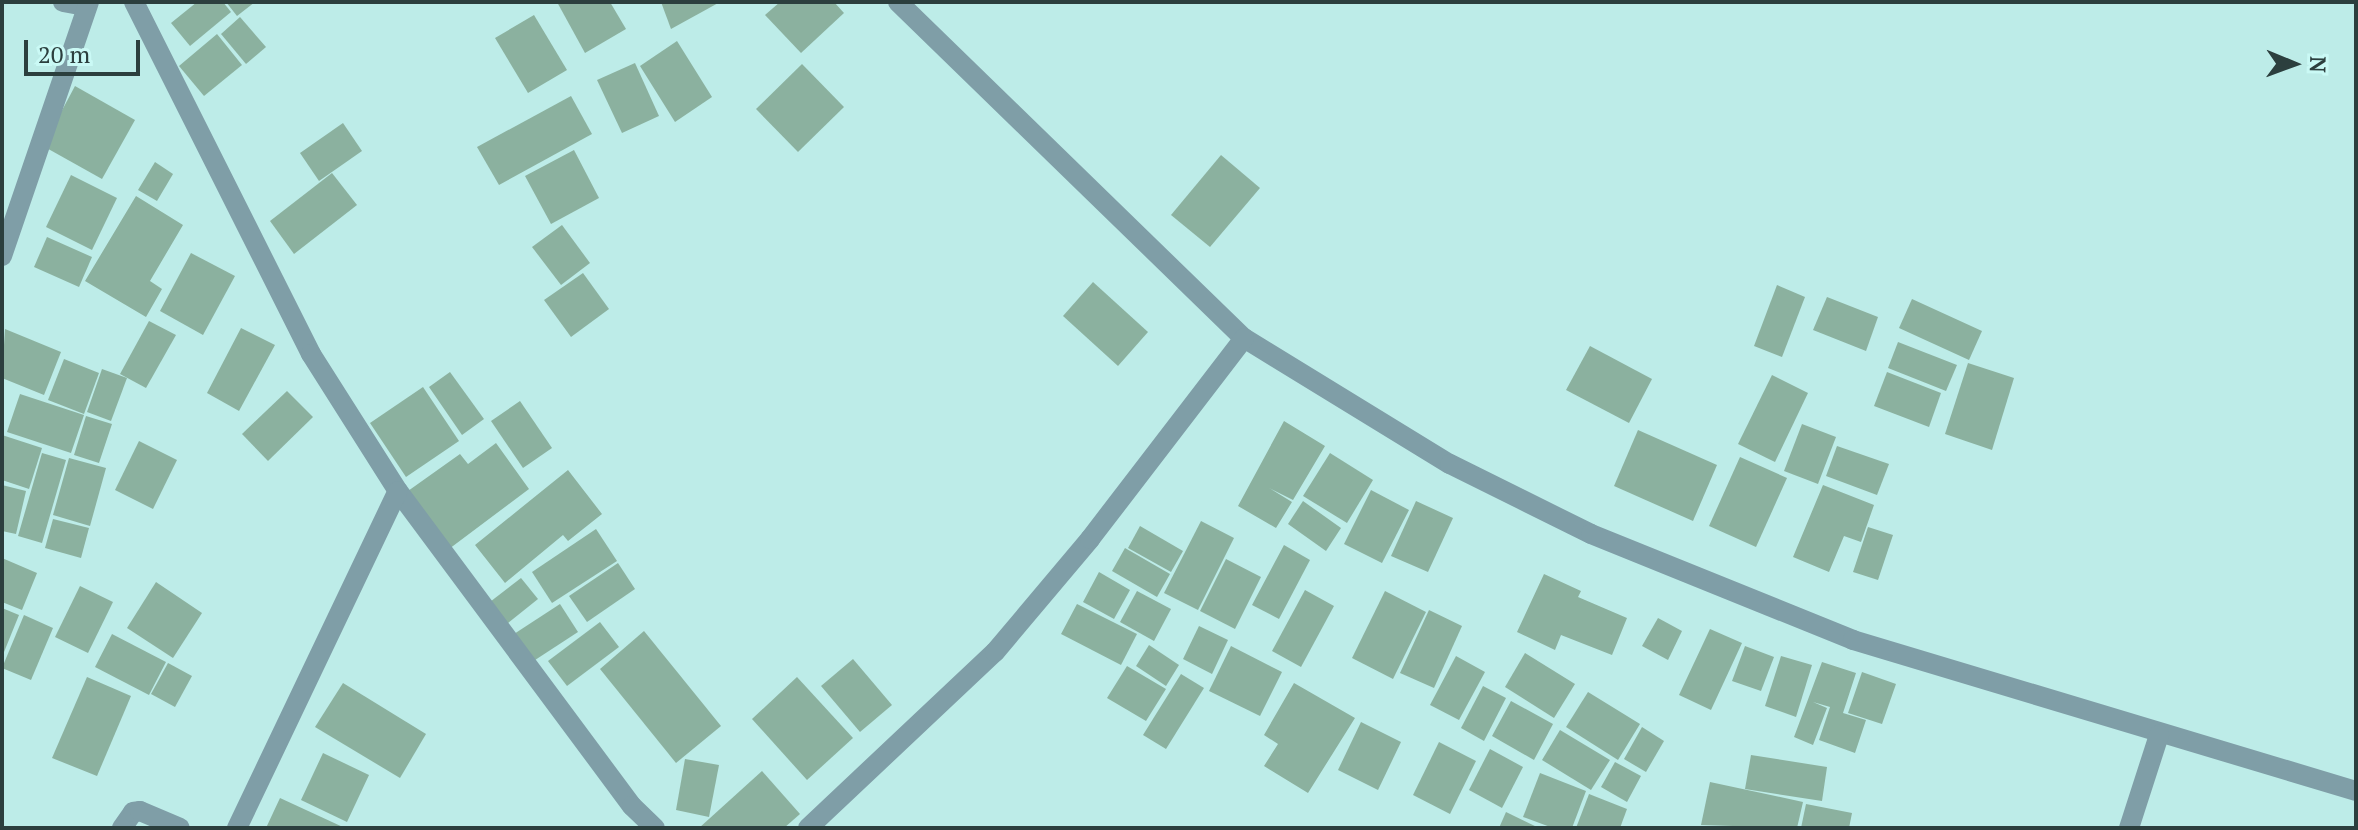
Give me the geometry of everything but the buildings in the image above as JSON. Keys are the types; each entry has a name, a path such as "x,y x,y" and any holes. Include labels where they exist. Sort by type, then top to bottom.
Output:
{"street":[{"path":"2,256 87,4 63,2"},
{"path":"134,2 311,354 398,491 632,806 655,828"},
{"path":"898,2 1244,338 1450,464 1591,534 1853,640 2159,735 2356,791"},
{"path":"808,828 995,652 1090,539 1244,338"},
{"path":"237,828 398,491"},
{"path":"2129,828 2159,735"},
{"path":"122,828 133,812 140,811 180,828"}]}
